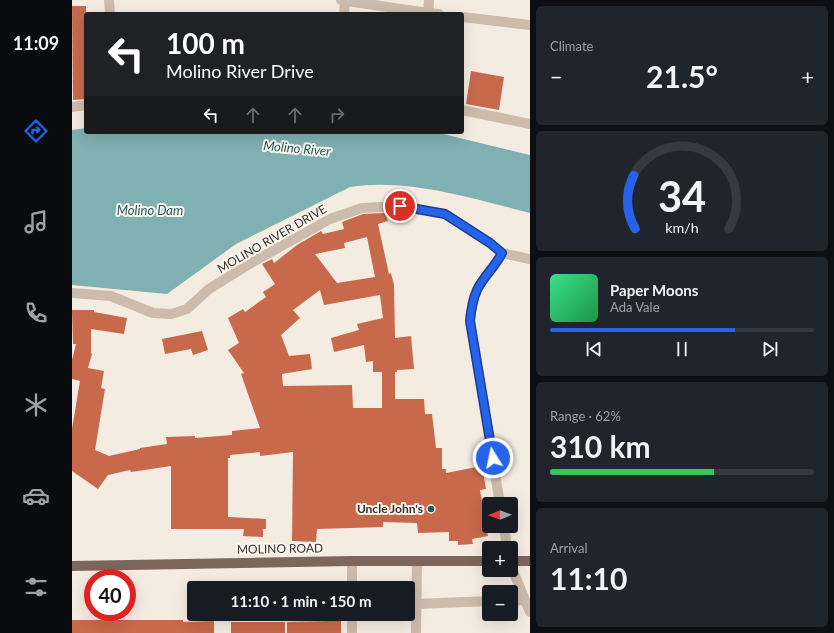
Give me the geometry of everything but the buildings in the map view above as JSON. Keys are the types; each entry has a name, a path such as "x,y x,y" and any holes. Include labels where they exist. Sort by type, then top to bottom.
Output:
{"main road":[{"name":"MOLINO ROAD","path":"72,566 352,561 482,561"},
{"path":"518,561 530,561"}],"street":[{"path":"109,0 110,12"},
{"path":"341,0 428,12 429,0"},
{"path":"344,12 345,0"},
{"path":"464,17 530,25"},
{"path":"72,107 84,105"},
{"path":"464,110 530,124"},
{"name":"MOLINO RIVER DRIVE","path":"72,293 111,296 153,312 171,314 187,309 210,289 251,263 330,219 362,208 400,206 445,214 490,243 502,253 530,259"},
{"path":"499,497 470,321 471,305 478,289 497,263 502,253"},
{"path":"352,561 352,581"},
{"path":"416,633 417,561"},
{"path":"515,577 530,612"},
{"path":"518,600 524,600"},
{"path":"417,604 482,602"},
{"path":"352,621 352,633"}],"water":[{"name":"Molino Dam","path":"84,128 84,134 443,134 530,155 530,213 441,191 395,185 350,187 236,244 167,294 72,285 72,130"}],"place":[{"name":"Uncle John's","path":"431,509"}],"route":[{"path":"400,206 445,214 490,243 502,253 497,263 478,289 471,305 470,321 493,458"}],"water label":[{"name":"Molino River","path":"297,148"}]}
